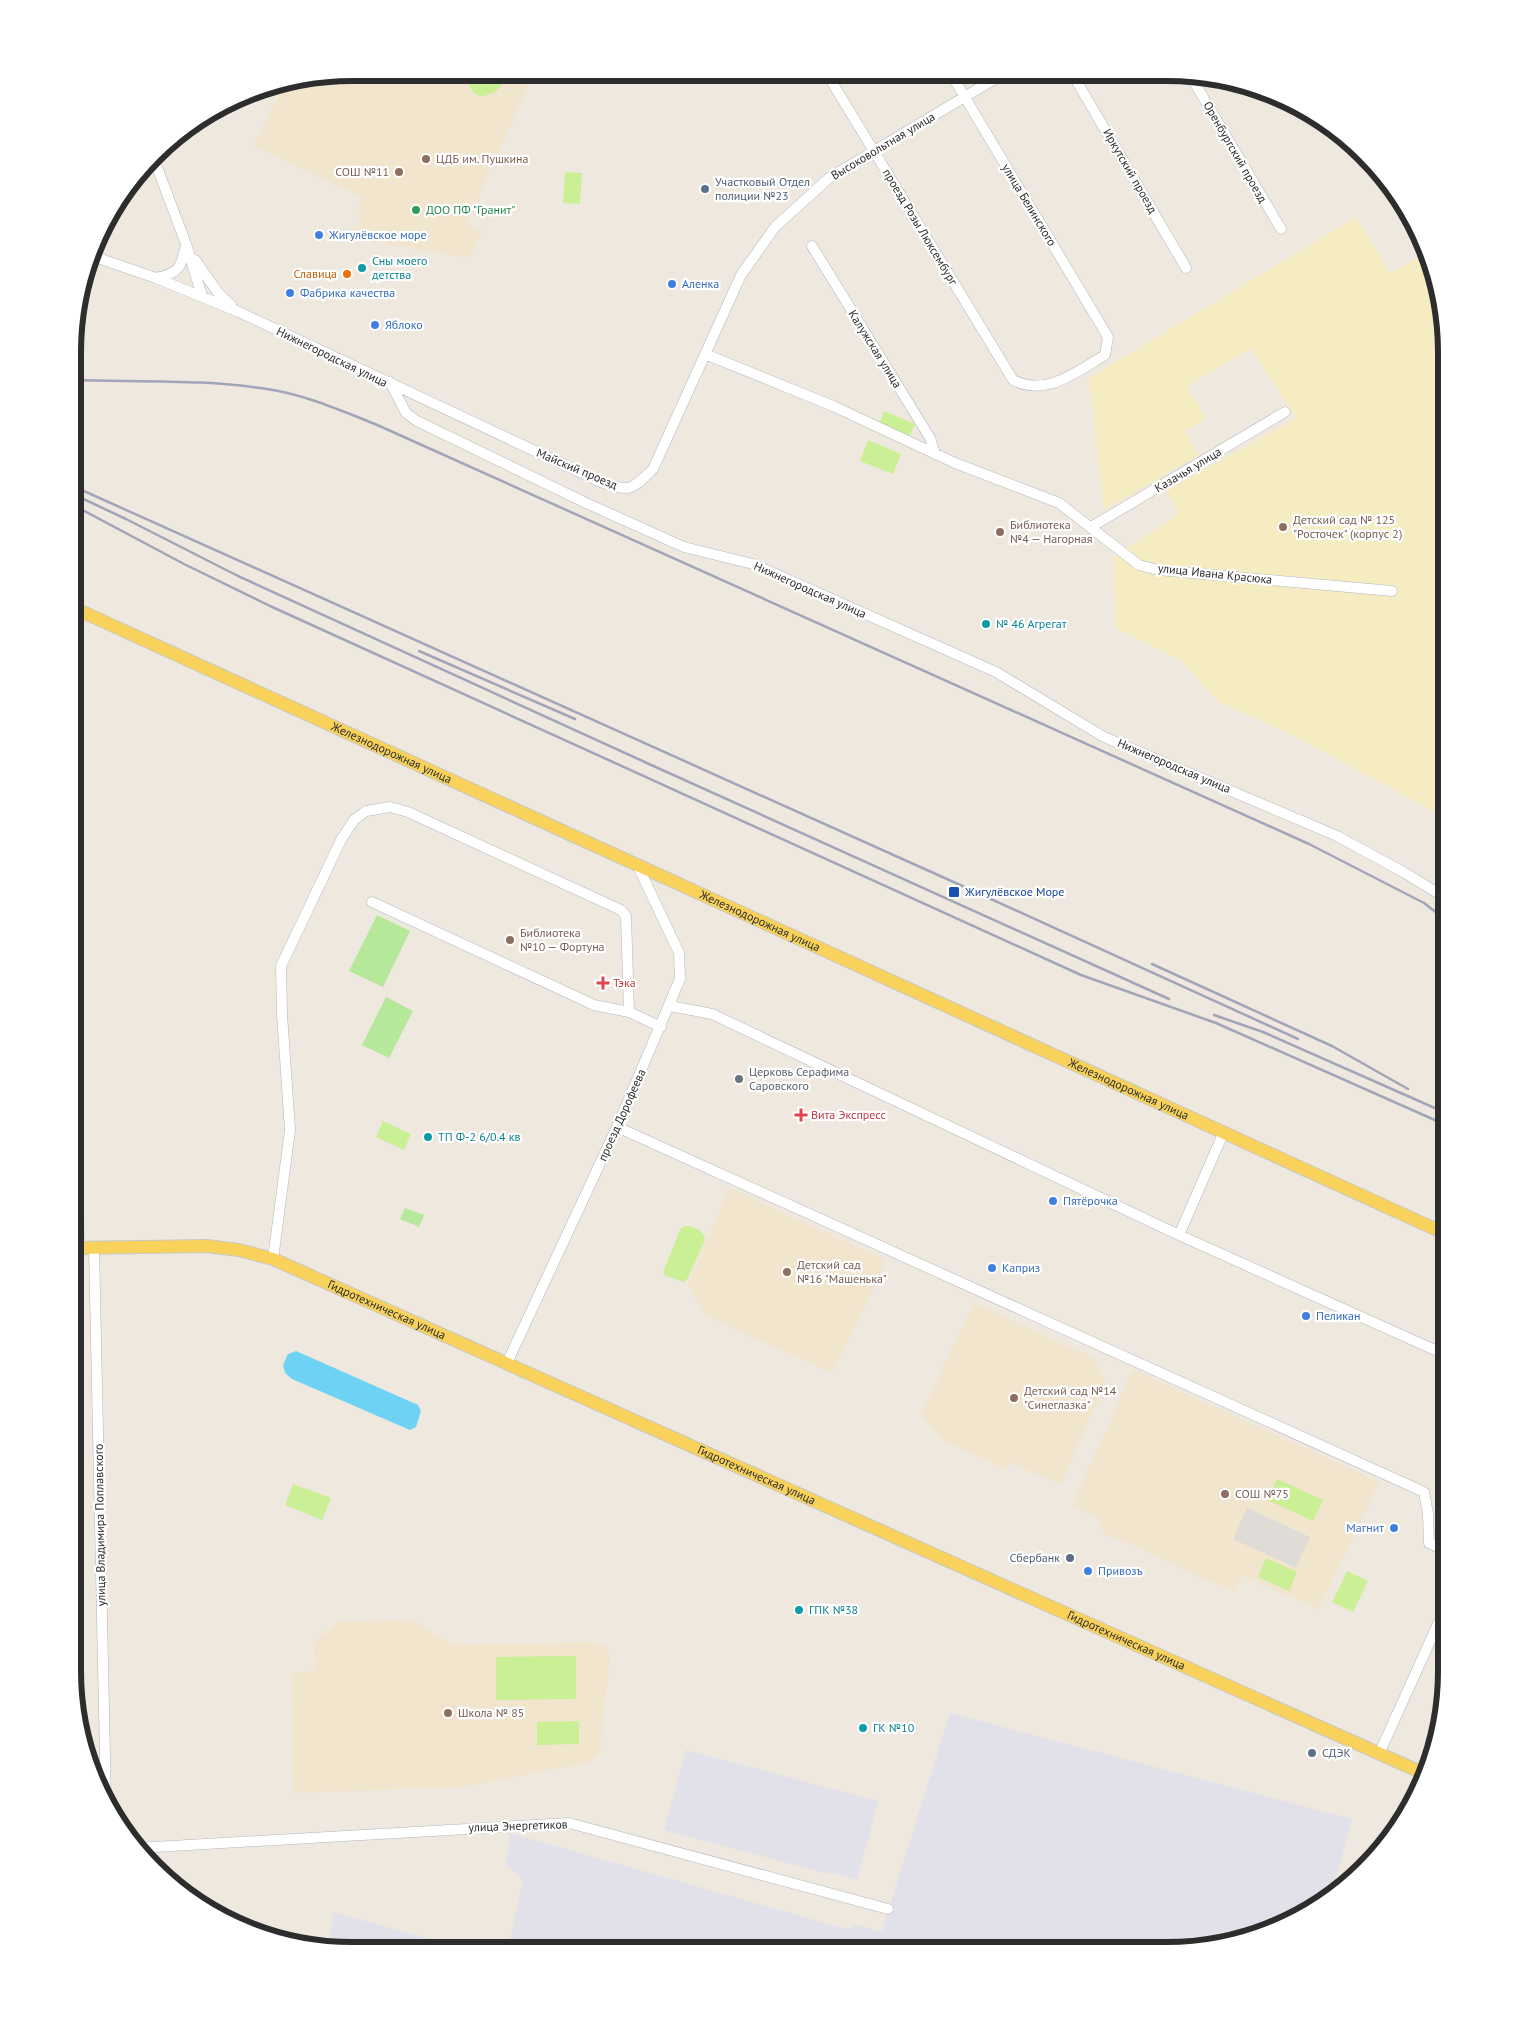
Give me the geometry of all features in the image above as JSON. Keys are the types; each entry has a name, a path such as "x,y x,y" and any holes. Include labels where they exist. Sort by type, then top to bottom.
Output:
{"main road":[{"name":"Железнодорожная улица","path":"81,614 637,864 1223,1134 1438,1230"},
{"name":"Гидротехническая улица","path":"81,1248 207,1246 239,1250 273,1259 1418,1771"}],"street":[{"name":"проезд Розы Люксембург","path":"831,81 1013,380"},
{"name":"улица Белинского","path":"956,81 1108,337 1105,355 1072,375 1043,387 1024,386 1013,380"},
{"name":"Высоковольтная улица","path":"755,254 775,227 829,178 992,81"},
{"name":"Иркутский проезд","path":"1077,81 1186,268"},
{"name":"Оренбургский проезд","path":"1195,83 1281,229"},
{"path":"157,166 186,244 202,296"},
{"path":"156,278 170,275 181,266 186,244"},
{"path":"186,244 202,272 219,294 239,312"},
{"name":"Калужская улица","path":"812,246 930,438 935,454"},
{"name":"Майский проезд","path":"390,382 602,483 624,489 635,486 653,469 740,275 755,254"},
{"name":"Нижнегородская улица","path":"99,258 202,296 390,382 406,413 417,421 586,503 684,547 753,564 996,672 1104,737 1337,836 1405,872 1438,893"},
{"name":"улица Ивана Красюка","path":"705,354 833,406 935,454 1060,503 1139,565 1158,570 1392,591"},
{"name":"Казачья улица","path":"1091,527 1285,412"},
{"path":"273,1259 290,1130 282,1014 281,966 341,840 354,820 366,811 390,807 408,812 620,910 626,916 629,1012"},
{"name":"проезд Дорофеева","path":"507,1363 617,1127 680,979 679,953 637,864"},
{"path":"372,902 594,1005 629,1012 661,1027"},
{"path":"670,1006 712,1014 1179,1235 1438,1351"},
{"path":"617,1127 1424,1492 1428,1514 1429,1543 1438,1547"},
{"path":"1179,1235 1223,1134"},
{"name":"улица Владимира Поплавского","path":"94,1248 106,1782"},
{"path":"1379,1754 1438,1624"},
{"name":"улица Энергетиков","path":"148,1847 569,1823 888,1909"}],"shaded area":[{"name":"СОШ №11","path":"353,81 525,81 528,86 466,224 481,232 471,258 373,242 355,232 362,215 357,212 363,197 254,147 282,90 300,86"},
{"name":"Детский сад №16 \"Машенька\"","path":"729,1188 886,1260 833,1373 706,1316 688,1284"},
{"name":"Детский сад №14 \"Синеглазка\"","path":"974,1303 1094,1358 1106,1382 1060,1485 1010,1462 1006,1470 942,1439 921,1415"},
{"name":"СОШ №75","path":"1133,1370 1379,1482 1319,1609 1243,1576 1235,1592 1102,1532 1098,1517 1072,1506"},
{"path":"1247,1508 1310,1537 1296,1568 1233,1539"},
{"name":"Школа № 85","path":"410,1620 454,1645 592,1642 605,1646 610,1657 599,1754 589,1762 462,1787 293,1793 291,1673 315,1671 314,1642 339,1622"},
{"path":"950,1713 1352,1819 1336,1882 1317,1896 1286,1914 1237,1933 1219,1937 1166,1942 510,1942 523,1880 506,1865 510,1833 849,1930 853,1924 886,1933 882,1931"},
{"path":"686,1750 878,1801 857,1880 664,1830"},
{"path":"333,1912 441,1942 353,1942 330,1940"}],"green space":[{"path":"466,81 504,81 496,91 488,95 480,96 473,92"},
{"path":"565,172 582,173 580,204 563,203"},
{"path":"884,411 915,424 909,438 879,425"},
{"path":"868,440 901,454 893,474 860,461"},
{"path":"377,915 410,931 383,987 349,971"},
{"path":"386,997 413,1011 389,1058 362,1045"},
{"path":"383,1121 411,1134 404,1150 376,1137"},
{"path":"405,1208 424,1215 419,1227 400,1219"},
{"path":"685,1226 698,1230 703,1234 705,1240 688,1278 684,1282 666,1276 663,1272 681,1228"},
{"path":"1277,1479 1323,1500 1313,1521 1267,1500"},
{"path":"293,1484 331,1498 322,1520 285,1505"},
{"path":"1266,1558 1297,1572 1289,1591 1258,1577"},
{"path":"1347,1571 1368,1581 1353,1612 1332,1602"},
{"path":"576,1656 576,1699 496,1700 496,1657"},
{"path":"579,1721 579,1744 537,1745 537,1722"}],"sand":[{"path":"1356,217 1390,273 1420,257 1433,300 1438,353 1438,814 1290,734 1219,702 1180,660 1116,628 1113,558 1178,514 1166,491 1296,418 1251,348 1187,386 1206,418 1185,431 1199,455 1104,510 1089,378"}],"water":[{"path":"296,1351 418,1405 421,1411 416,1427 410,1430 292,1379 285,1373 283,1365 288,1354"}],"railway":[{"path":"81,380 249,386 299,396 325,404 375,424 1309,844 1424,903 1438,914"},
{"path":"81,490 1298,1039"},
{"path":"81,498 238,576 1169,999"},
{"path":"81,509 184,564 270,606 1081,975 1216,1023 1438,1121"},
{"path":"419,651 575,719"},
{"path":"1152,964 1332,1046 1408,1089"},
{"path":"1214,1015 1263,1032 1438,1109"}],"place":[{"name":"ЦДБ им. Пушкина","path":"426,159"},
{"name":"СОШ №11","path":"399,172"},
{"name":"Участковый Отдел полиции №23","path":"705,189"},
{"name":"ДОО ПФ \"Гранит\"","path":"416,210"},
{"name":"Жигулёвское море","path":"319,235"},
{"name":"Сны моего детства","path":"362,268"},
{"name":"Славица","path":"347,274"},
{"name":"Аленка","path":"672,284"},
{"name":"Фабрика качества","path":"290,293"},
{"name":"Яблоко","path":"375,325"},
{"name":"Детский сад № 125 \"Росточек\" (корпус 2)","path":"1283,527"},
{"name":"Библиотека №4 — Нагорная","path":"1000,532"},
{"name":"№ 46 Агрегат","path":"986,624"},
{"name":"Жигулёвское Море","path":"954,892"},
{"name":"Библиотека №10 — Фортуна","path":"510,940"},
{"name":"Тэка","path":"603,983"},
{"name":"Церковь Серафима Саровского","path":"739,1079"},
{"name":"Вита Экспресс","path":"801,1115"},
{"name":"ТП Ф-2 6/0.4 кв","path":"428,1137"},
{"name":"Пятёрочка","path":"1053,1201"},
{"name":"Каприз","path":"992,1268"},
{"name":"Детский сад №16 \"Машенька\"","path":"787,1272"},
{"name":"Пеликан","path":"1306,1316"},
{"name":"Детский сад №14 \"Синеглазка\"","path":"1014,1398"},
{"name":"СОШ №75","path":"1225,1494"},
{"name":"Магнит","path":"1394,1528"},
{"name":"Сбербанк","path":"1070,1558"},
{"name":"Привозъ","path":"1088,1571"},
{"name":"ГПК №38","path":"799,1610"},
{"name":"Школа № 85","path":"448,1713"},
{"name":"ГК №10","path":"863,1728"},
{"name":"СДЭК","path":"1312,1753"}]}
